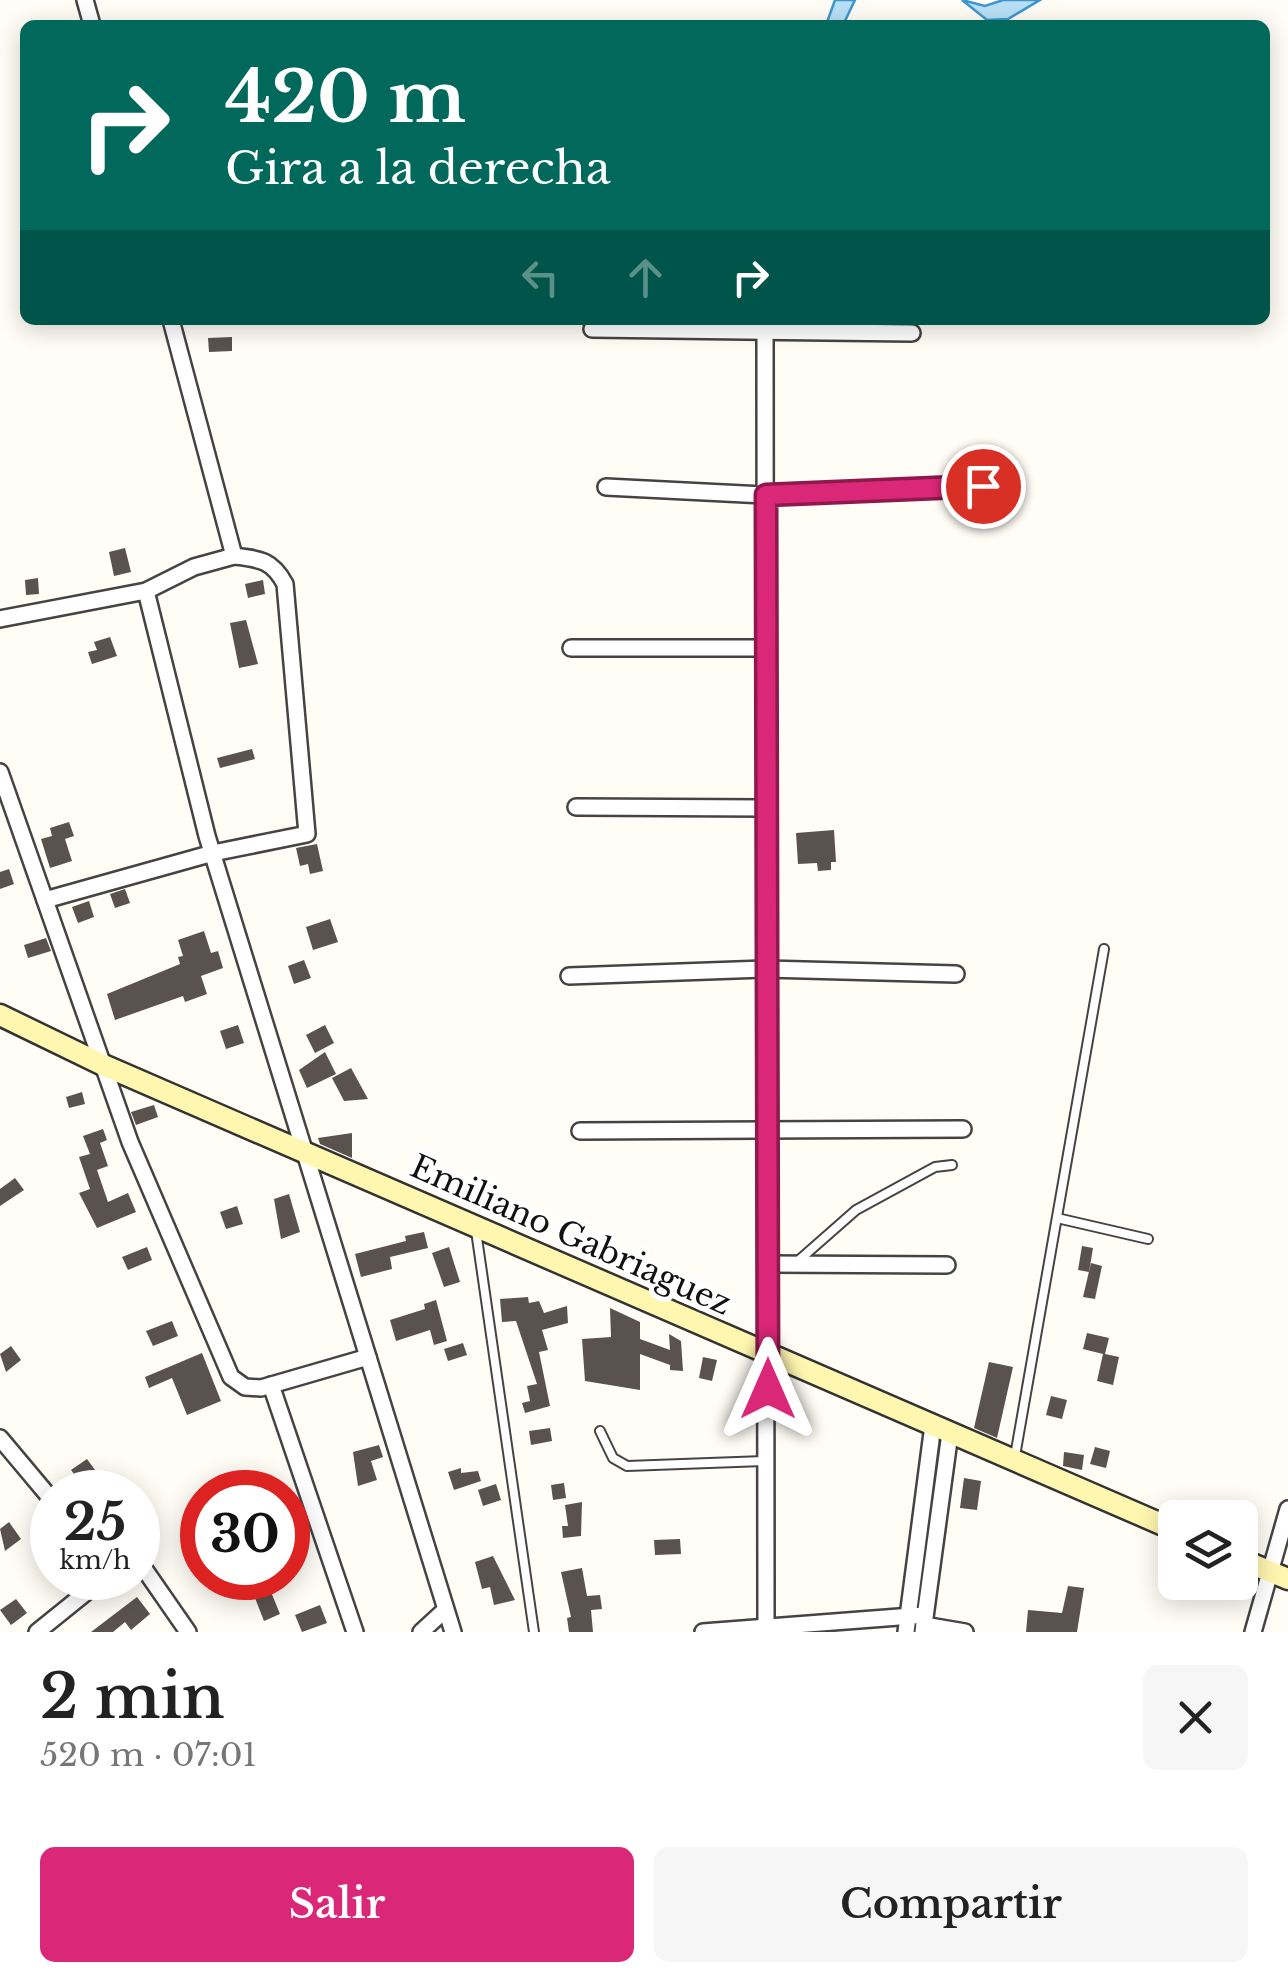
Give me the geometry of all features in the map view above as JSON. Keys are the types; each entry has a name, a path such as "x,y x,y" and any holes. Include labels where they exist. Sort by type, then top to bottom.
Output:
{"main road":[{"name":"Emiliano Gabriaguez","path":"0,1015 102,1064 1158,1523"}],"street":[{"path":"172,325 234,556"},
{"path":"592,329 730,325"},
{"path":"765,325 766,1630"},
{"path":"781,325 912,333"},
{"path":"606,487 766,495 983,486"},
{"path":"0,620 146,591 194,568 234,556 265,560 276,567 285,584 307,834 213,853 45,900"},
{"path":"146,591 213,853 453,1632"},
{"path":"571,648 765,648"},
{"path":"0,772 102,1064 231,1377 245,1387 271,1385 368,1358"},
{"path":"576,807 764,808"},
{"path":"569,976 766,969 956,974"},
{"path":"580,1131 963,1129"},
{"path":"768,1264 947,1264"},
{"path":"271,1385 354,1632"},
{"path":"924,1624 942,1429"},
{"path":"907,1624 942,1429"},
{"path":"0,1438 30,1474"},
{"path":"1253,1632 1279,1576 1288,1510"},
{"path":"160,1592 188,1632"},
{"path":"37,1632 77,1600"},
{"path":"421,1632 445,1610"},
{"path":"703,1632 924,1624 966,1632"}],"lane":[{"path":"1014,1461 1104,949"},
{"path":"794,1264 856,1210 935,1168 952,1166"},
{"path":"1057,1218 1148,1239"},
{"path":"475,1225 534,1632"},
{"path":"600,1431 613,1458 627,1466 768,1461"}],"water":[{"path":"835,0 855,0 845,20 828,20"},
{"path":"962,0 985,6 1003,0 1040,0 1008,19 987,20"}],"building":[{"path":"232,337 232,351 209,352 208,338"},
{"path":"125,548 131,572 114,576 109,552"},
{"path":"38,578 39,594 26,595 25,580"},
{"path":"263,580 265,594 248,598 245,584"},
{"path":"246,620 258,664 239,668 230,623"},
{"path":"110,637 117,656 92,664 88,652 97,650 94,642"},
{"path":"252,749 255,759 220,768 217,758"},
{"path":"69,822 74,836 65,839 72,861 50,868 41,839 52,836 50,828"},
{"path":"834,830 836,862 831,862 831,870 818,871 817,863 798,864 796,833"},
{"path":"317,844 323,871 310,874 308,864 300,866 296,848"},
{"path":"9,869 14,884 0,889 0,872"},
{"path":"125,889 130,903 115,908 110,894"},
{"path":"89,901 94,917 78,923 72,907"},
{"path":"330,919 338,942 313,950 306,927"},
{"path":"204,931 211,953 218,951 223,968 201,976 207,994 185,1002 183,996 115,1020 107,994 180,964 178,957 183,956 178,940"},
{"path":"46,938 51,951 28,958 24,945"},
{"path":"304,960 311,978 294,984 288,966"},
{"path":"238,1025 244,1043 226,1049 220,1031"},
{"path":"325,1025 334,1043 315,1053 306,1035"},
{"path":"325,1052 336,1074 307,1088 299,1070"},
{"path":"351,1068 368,1099 344,1101 332,1078"},
{"path":"82,1092 85,1104 69,1108 66,1097"},
{"path":"154,1105 158,1117 136,1125 131,1112"},
{"path":"103,1129 107,1140 100,1143 108,1166 97,1170 108,1202 128,1193 136,1212 97,1228 79,1193 90,1189 79,1157 90,1154 83,1136"},
{"path":"352,1133 352,1158 320,1144 318,1138"},
{"path":"15,1178 24,1190 0,1206 0,1189"},
{"path":"289,1194 300,1232 281,1239 274,1199"},
{"path":"237,1206 243,1224 226,1229 220,1212"},
{"path":"424,1232 428,1248 390,1257 392,1269 361,1277 355,1254 406,1241 405,1236"},
{"path":"1082,1246 1093,1248 1089,1272 1078,1270"},
{"path":"147,1247 152,1260 128,1270 122,1257"},
{"path":"449,1247 460,1282 444,1287 432,1253"},
{"path":"1091,1263 1102,1266 1095,1299 1083,1297"},
{"path":"528,1297 529,1303 539,1301 544,1313 567,1306 568,1323 542,1330 548,1350 539,1352 550,1406 525,1413 522,1403 530,1401 527,1386 537,1384 516,1321 502,1322 500,1299"},
{"path":"436,1300 447,1341 434,1345 430,1330 396,1341 390,1320 425,1309 424,1304"},
{"path":"610,1308 640,1322 640,1339 670,1350 669,1334 681,1341 683,1371 670,1370 670,1365 640,1354 640,1390 585,1381 582,1339 611,1337"},
{"path":"172,1321 178,1336 153,1346 146,1331"},
{"path":"1087,1333 1109,1338 1105,1354 1119,1357 1113,1385 1097,1381 1103,1354 1083,1349"},
{"path":"463,1343 467,1355 448,1361 444,1349"},
{"path":"11,1346 21,1360 6,1372 0,1354"},
{"path":"202,1353 221,1401 187,1415 172,1378 149,1388 145,1377"},
{"path":"703,1357 717,1360 712,1381 699,1378"},
{"path":"989,1362 1013,1367 997,1438 974,1428"},
{"path":"1051,1396 1067,1400 1062,1419 1046,1415"},
{"path":"550,1428 552,1441 531,1445 529,1431"},
{"path":"379,1445 383,1457 371,1461 377,1480 358,1486 353,1452"},
{"path":"1095,1447 1110,1451 1106,1468 1090,1464"},
{"path":"1064,1452 1084,1455 1082,1470 1063,1466"},
{"path":"87,1459 95,1470 71,1470"},
{"path":"461,1468 461,1473 478,1471 481,1481 454,1490 448,1472"},
{"path":"964,1478 981,1481 977,1510 960,1508"},
{"path":"564,1483 566,1498 553,1500 551,1485"},
{"path":"496,1484 501,1500 483,1506 478,1490"},
{"path":"582,1502 581,1536 563,1538 562,1526 568,1526 565,1505"},
{"path":"9,1522 21,1539 5,1551 0,1529"},
{"path":"680,1539 681,1554 655,1555 654,1540"},
{"path":"493,1556 515,1600 494,1605 490,1587 482,1589 475,1562"},
{"path":"582,1568 587,1596 600,1595 602,1609 591,1610 593,1632 569,1632 567,1618 571,1617 561,1572"},
{"path":"1068,1586 1084,1588 1077,1632 1026,1632 1028,1610 1062,1613"},
{"path":"16,1599 27,1613 11,1625 0,1610"},
{"path":"133,1600 139,1600 150,1614 131,1630 125,1622 113,1632 91,1632"},
{"path":"256,1600 274,1600 280,1614 264,1621"},
{"path":"320,1605 327,1623 302,1632 295,1615"}],"route":[{"path":"768,1389 766,495 983,486"}]}
